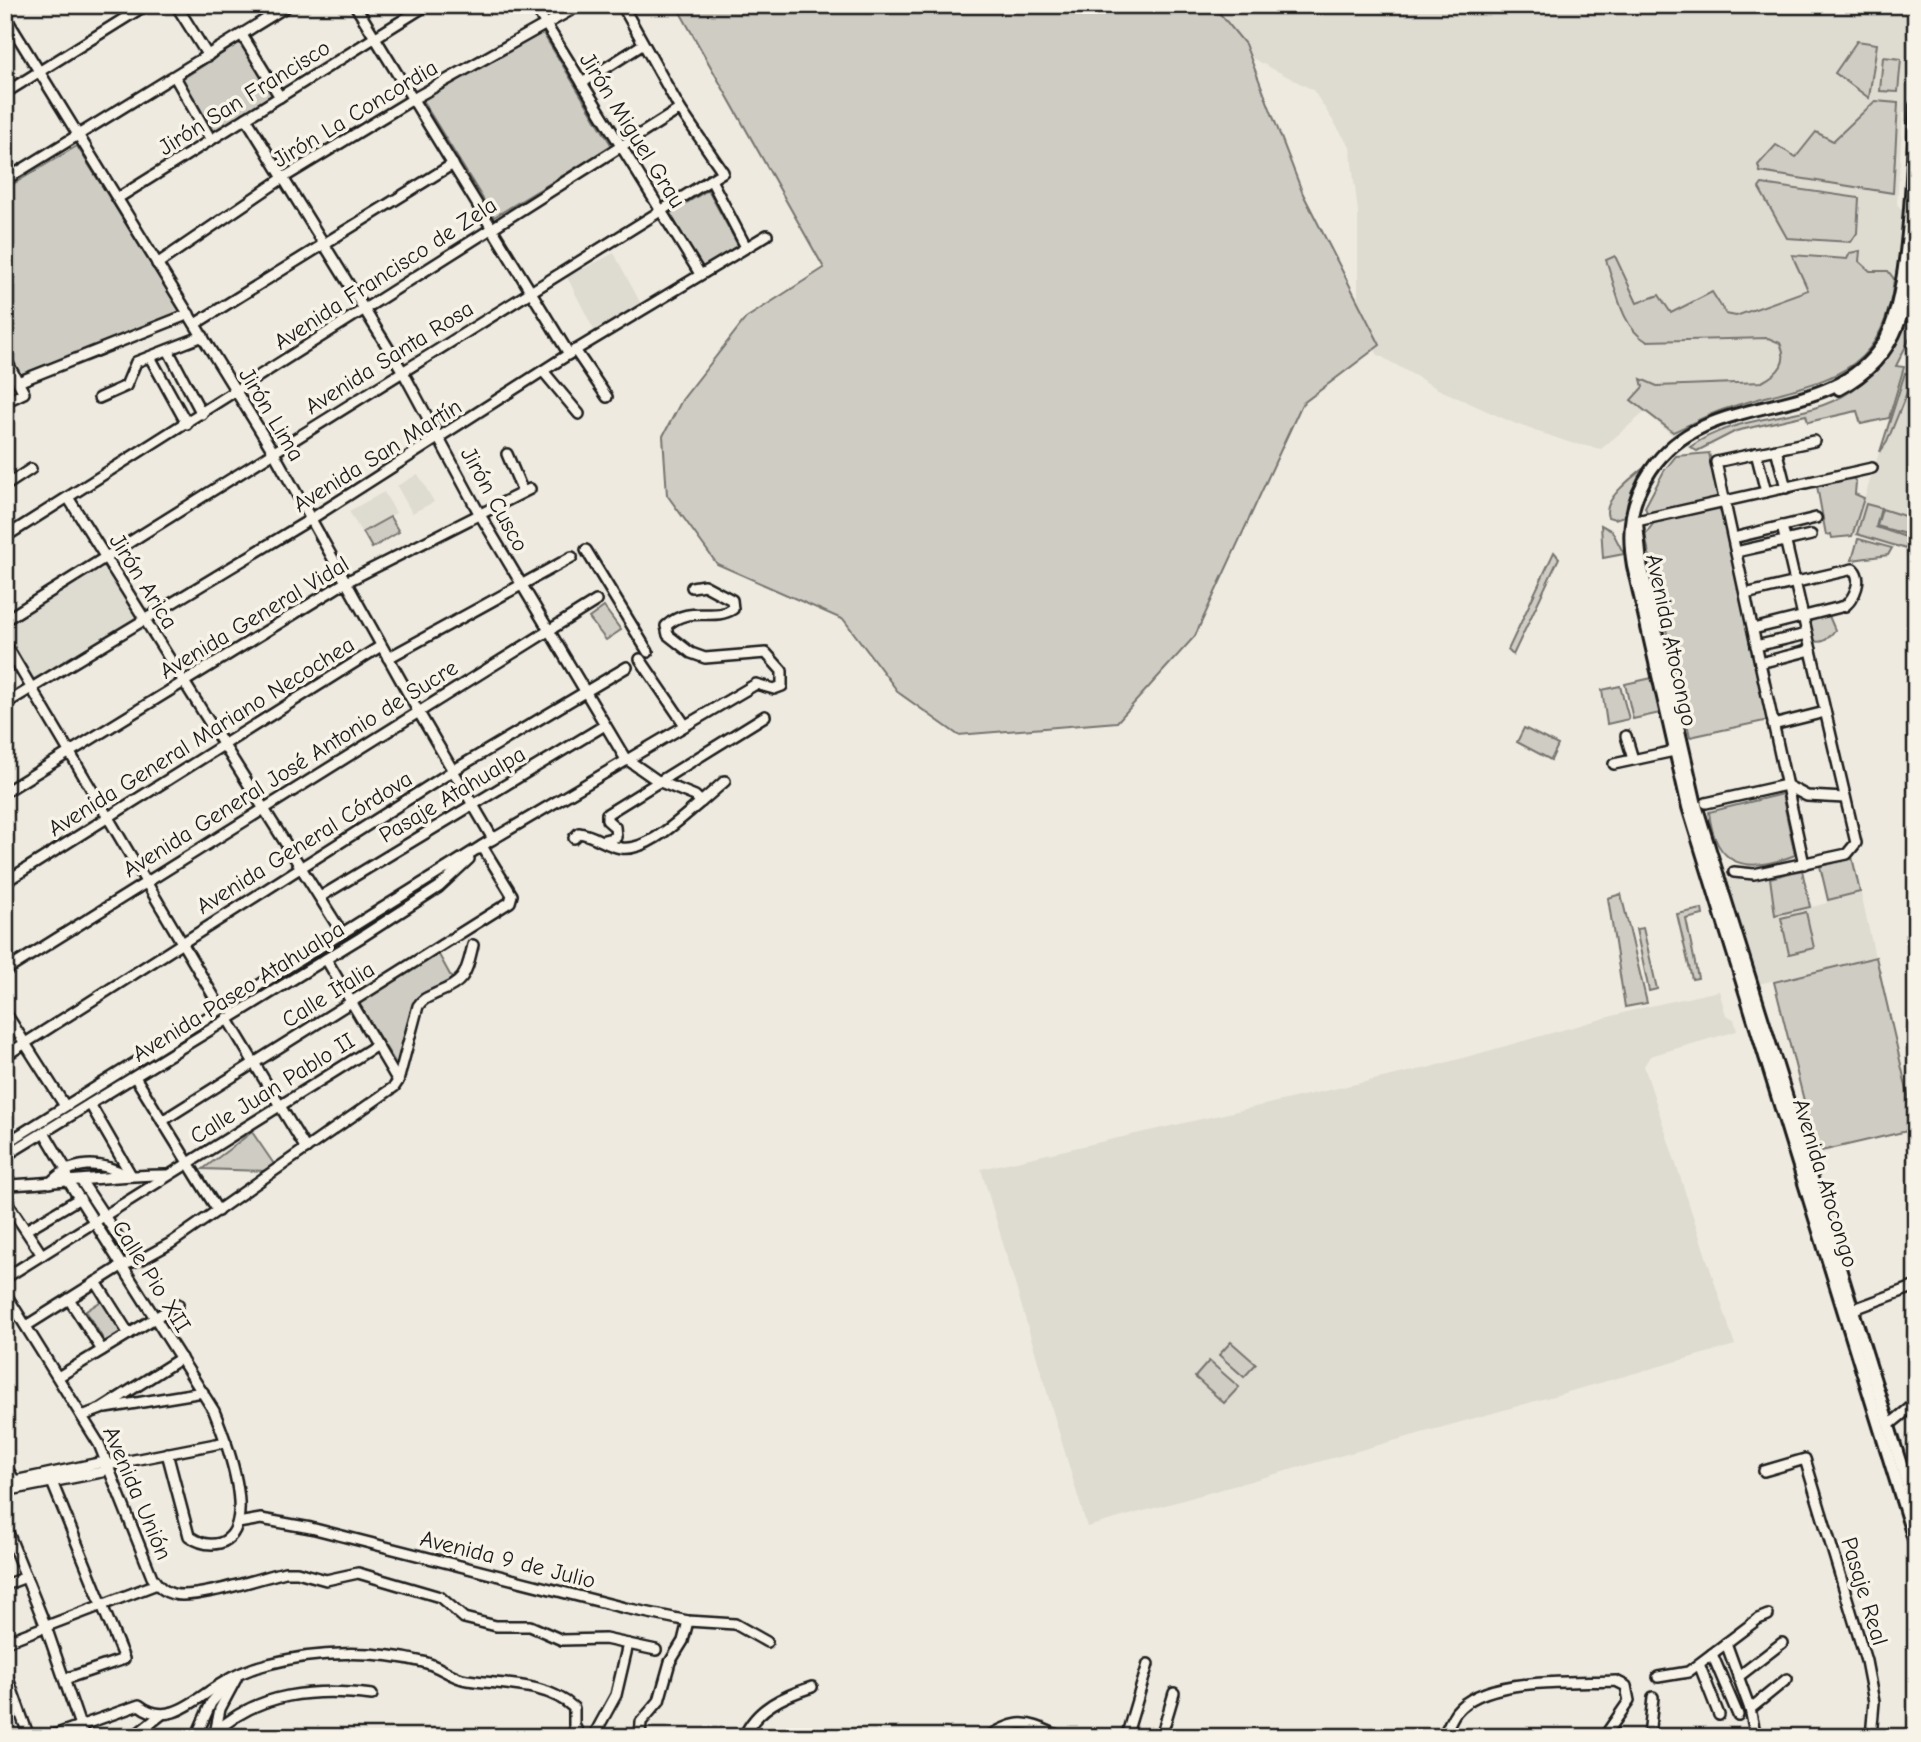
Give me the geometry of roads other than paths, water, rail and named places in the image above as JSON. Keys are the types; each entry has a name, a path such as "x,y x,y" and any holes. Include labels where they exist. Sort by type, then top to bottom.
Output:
{"main road":[{"name":"Avenida Atocongo","path":"1848,1312 1674,751 1633,566 1633,522 1646,477 1682,436 1723,417 1806,398 1852,374 1882,345 1898,301 1916,105"},
{"name":"Avenida Atocongo","path":"1743,972 1696,805 1633,522 1653,478 1686,441 1725,424 1807,404 1830,394 1854,382 1888,350 1898,330 1905,306 1916,203"},
{"path":"1848,1312 1911,1483 1916,1513"},
{"path":"1848,1312 1916,1546"}],"street":[{"path":"5,93 146,5"},
{"path":"176,5 208,56"},
{"path":"5,180 289,5"},
{"path":"355,5 530,290 572,352 607,397"},
{"name":"Jirón San Francisco","path":"118,198 427,5"},
{"name":"Jirón Miguel Grau","path":"534,5 700,274"},
{"name":"Jirón La Concordia","path":"157,264 283,178 413,99 580,5"},
{"path":"622,5 680,109"},
{"name":"Jirón Lima","path":"5,16 274,453 381,646 493,839"},
{"path":"242,35 279,97"},
{"path":"582,83 642,45"},
{"path":"175,77 211,140"},
{"name":"Avenida Francisco de Zela","path":"5,537 69,499 364,308 680,109"},
{"name":"Avenida Santa Rosa","path":"5,620 723,172 680,109"},
{"name":"Jirón Cusco","path":"246,118 403,372 479,513 625,758 658,781 698,799"},
{"path":"195,324 453,164"},
{"path":"711,180 746,247"},
{"name":"Avenida San Martín","path":"5,704 440,439 572,352 767,236"},
{"path":"18,382 189,314"},
{"path":"99,398 126,386 136,362 202,336"},
{"path":"168,350 202,414"},
{"path":"150,357 187,424"},
{"path":"5,358 24,393 5,402"},
{"path":"543,371 579,414"},
{"path":"1804,864 1717,462 1814,441"},
{"path":"1776,449 1786,488"},
{"path":"1756,453 1766,492"},
{"name":"Avenida General Vidal","path":"5,792 346,582 527,490 507,454"},
{"path":"1633,522 1872,468"},
{"path":"5,486 31,469"},
{"name":"Jirón Arica","path":"69,499 342,933"},
{"path":"1733,538 1816,518"},
{"path":"1734,872 1754,874 1847,854 1855,848 1782,526"},
{"path":"1736,552 1811,534"},
{"path":"586,550 648,652"},
{"name":"Avenida General Mariano Necochea","path":"388,658 572,557"},
{"path":"1745,594 1853,569 1858,577 1849,604 1753,629"},
{"name":"Avenida Paseo Atahualpa","path":"5,1144 220,1007 625,758 757,684 774,689 784,683 782,671 766,653 705,658 691,653 666,631 666,626 679,616 691,612 725,613 733,609 732,600 704,585 692,587"},
{"name":"Avenida General José Antonio de Sucre","path":"5,971 596,601"},
{"path":"1756,646 1807,634"},
{"path":"5,643 220,1007"},
{"name":"Avenida General Mariano Necochea","path":"5,882 381,646"},
{"path":"1760,663 1811,650"},
{"path":"640,659 685,724"},
{"name":"Avenida General Córdova","path":"5,1056 454,770 627,667"},
{"path":"1773,724 1825,712"},
{"path":"603,840 616,837 615,827 607,820 607,814 765,716"},
{"name":"Pasaje Atahualpa","path":"320,897 605,725"},
{"path":"1626,736 1633,759"},
{"path":"1614,764 1674,751"},
{"path":"574,838 579,833 620,848 650,840 698,799 725,781"},
{"path":"1706,803 1786,785 1807,796 1845,798"},
{"name":"Avenida Paseo Atahualpa","path":"5,1156 439,887 482,846"},
{"name":"Calle Italia","path":"162,1121 513,899 482,846"},
{"path":"26,1326 123,1265 155,1253 398,1082 418,1006 425,998 458,984 464,978 473,945"},
{"path":"326,959 398,1082"},
{"path":"5,1012 65,1106"},
{"path":"227,1018 306,1149"},
{"name":"Calle Juan Pablo II","path":"5,1278 377,1045"},
{"path":"135,1077 218,1211"},
{"path":"90,1104 128,1175"},
{"name":"Calle Pio XII","path":"44,1132 66,1169 69,1182 204,1392 226,1442 237,1488 238,1523"},
{"path":"50,1183 66,1169 102,1165 128,1175"},
{"path":"5,1185 82,1182 128,1175 170,1175"},
{"name":"Calle Pio XII","path":"82,1182 134,1261"},
{"path":"26,1230 80,1198"},
{"path":"5,1199 42,1255"},
{"path":"96,1282 129,1334"},
{"path":"1848,1312 1916,1286"},
{"name":"Avenida Unión","path":"5,1293 82,1416 108,1465 157,1584 172,1594 186,1595 285,1572 297,1572 326,1580 358,1573 440,1597 464,1618 496,1626 530,1626 562,1640 594,1638 656,1650"},
{"path":"69,1299 102,1350"},
{"path":"58,1377 178,1304"},
{"path":"101,1409 181,1358"},
{"path":"82,1416 101,1409 204,1392"},
{"path":"1889,1425 1916,1403"},
{"path":"5,1466 10,1482 99,1462 108,1465 226,1442"},
{"path":"167,1453 189,1536 206,1544 215,1544 226,1540 238,1523"},
{"name":"Pasaje Real","path":"1763,1471 1805,1459 1871,1682 1874,1702 1871,1737"},
{"path":"5,1491 102,1472 108,1465"},
{"path":"52,1482 124,1658 65,1679"},
{"name":"Avenida 9 de Julio","path":"238,1523 255,1518 311,1528 688,1621 735,1624 767,1642"},
{"path":"5,1525 46,1627 83,1737"},
{"path":"5,1585 26,1577"},
{"path":"5,1642 157,1584"},
{"path":"1658,1677 1684,1674 1768,1615"},
{"path":"640,1737 641,1722 659,1701 670,1662 682,1641 688,1621"},
{"path":"1726,1643 1750,1709 1756,1736"},
{"path":"1738,1677 1782,1643"},
{"path":"593,1737 616,1695 628,1644"},
{"path":"133,1737 161,1715 188,1706 236,1676 272,1663 341,1654 426,1662 464,1680 510,1683 565,1702 574,1708 574,1725 580,1737"},
{"path":"1712,1654 1738,1715"},
{"path":"1123,1737 1148,1664"},
{"path":"1699,1664 1719,1715"},
{"path":"5,1670 29,1737"},
{"path":"215,1735 220,1709 236,1676"},
{"path":"196,1737 211,1703 236,1676"},
{"path":"1750,1709 1787,1679"},
{"path":"1443,1737 1456,1712 1486,1692 1505,1687 1622,1683 1629,1692 1629,1701 1605,1737"},
{"path":"744,1737 758,1714 783,1697 811,1687"},
{"path":"215,1735 238,1713 294,1694 329,1691 372,1695"},
{"path":"1161,1737 1174,1693"},
{"path":"1649,1737 1653,1697"},
{"path":"48,1737 139,1705 161,1715"},
{"path":"989,1737 1017,1722 1040,1732 1062,1737"}]}
